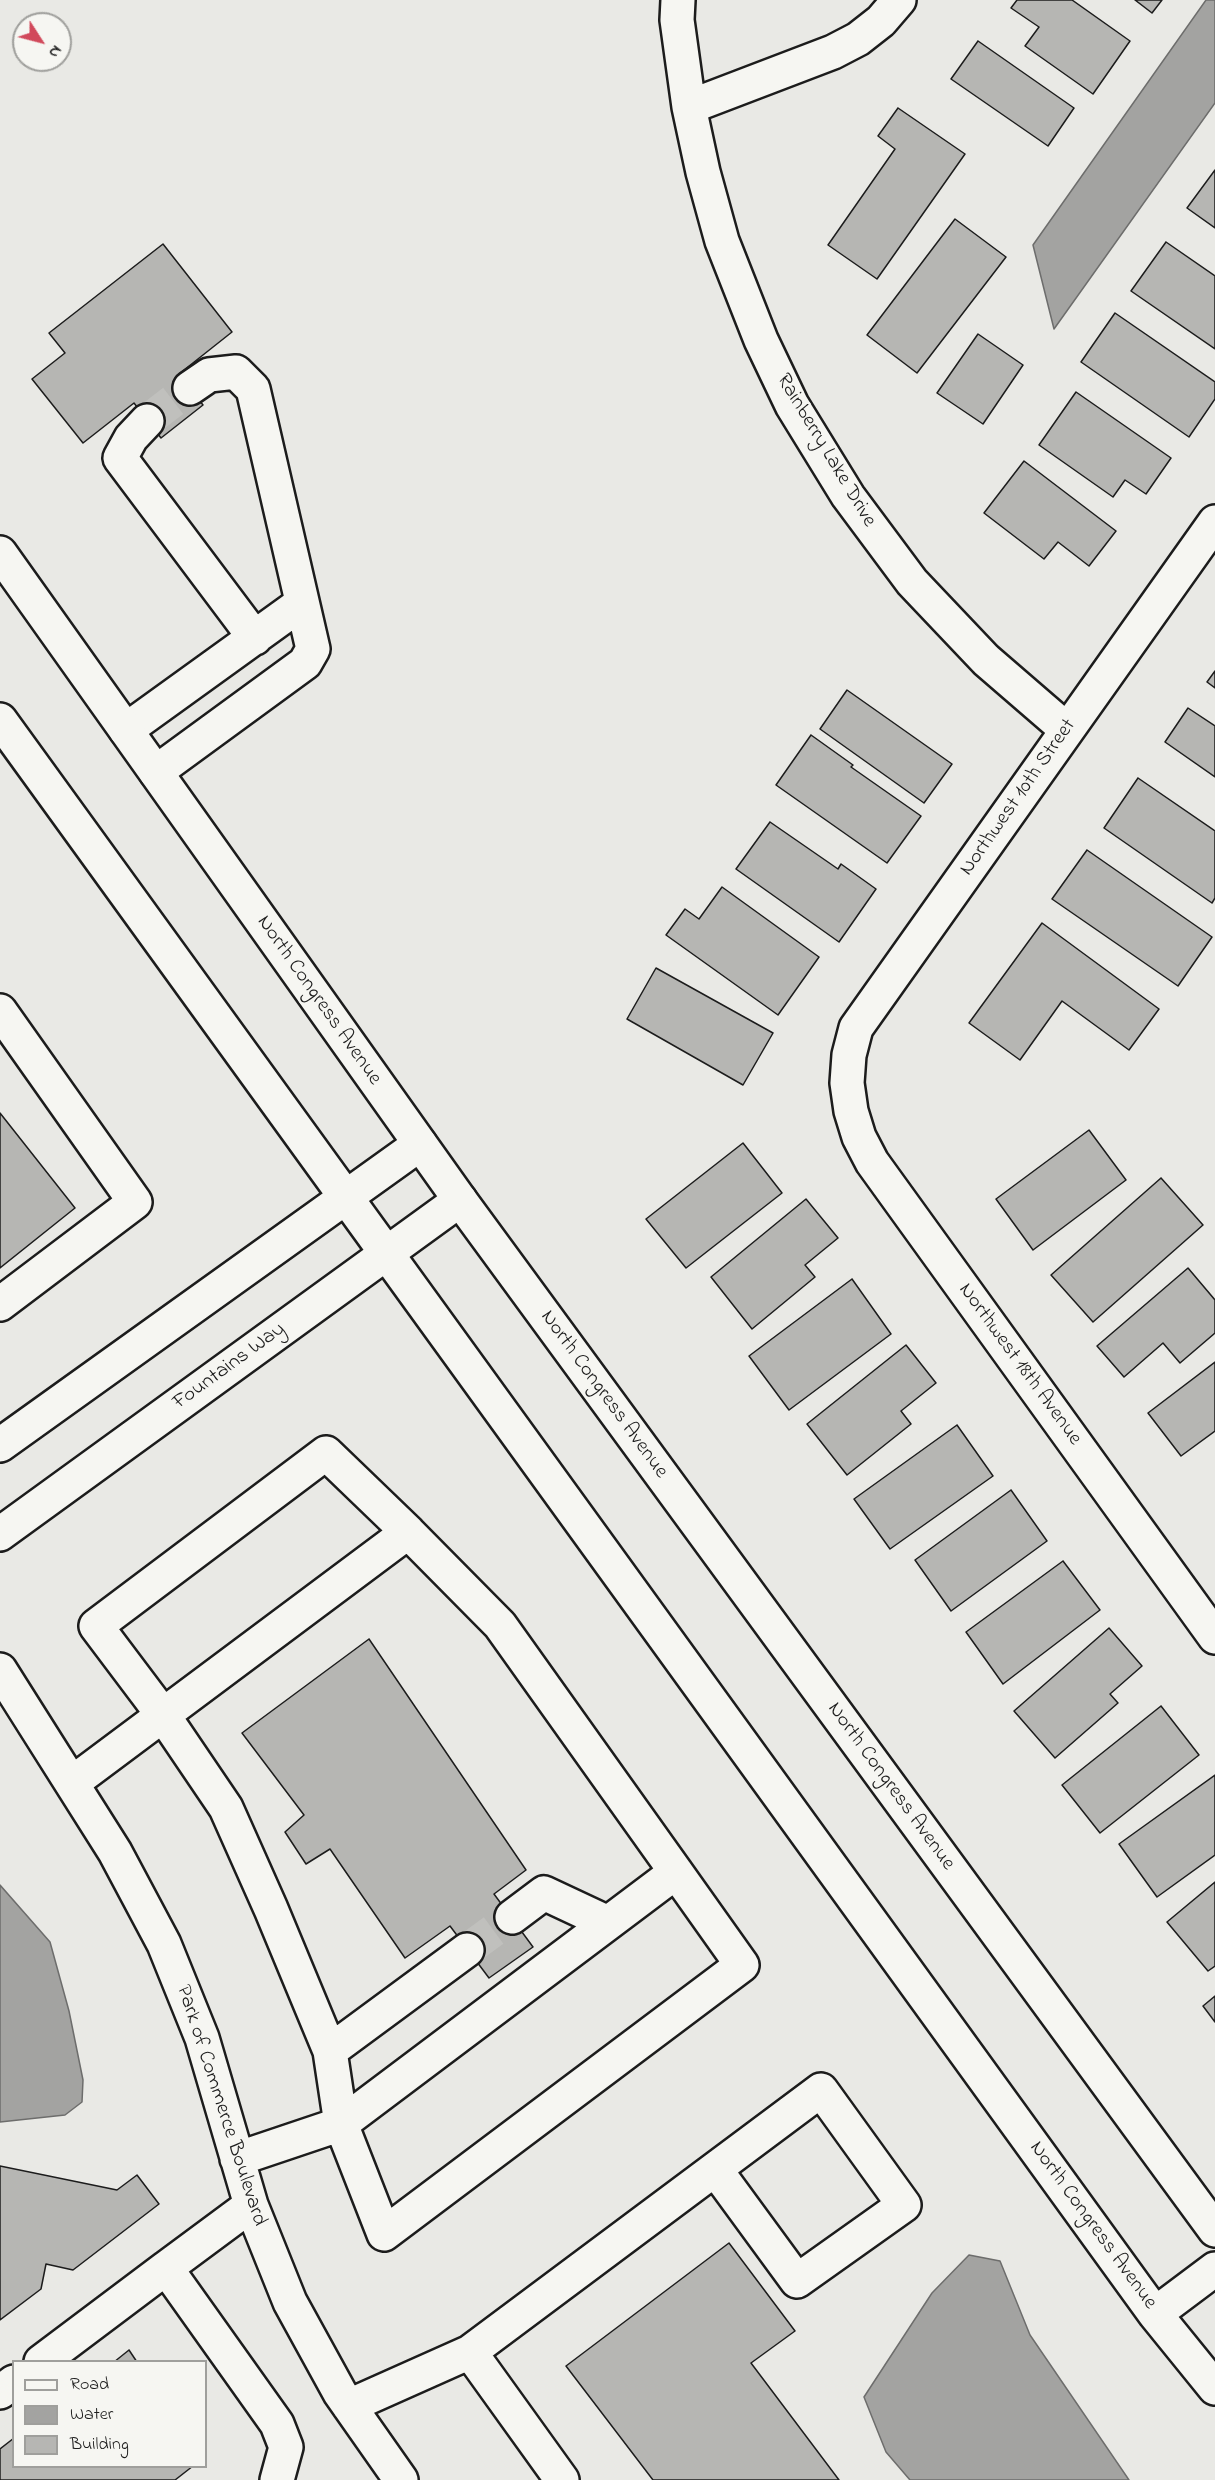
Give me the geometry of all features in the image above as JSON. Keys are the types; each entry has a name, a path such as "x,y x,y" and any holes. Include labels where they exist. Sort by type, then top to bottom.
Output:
{"street":[{"name":"Rainberry Lake Drive","path":"678,0 677,20 689,107 702,172 722,241 761,340 798,415 848,496 912,582 986,660 1067,730"},
{"path":"689,107 833,52 866,33 881,21 899,0"},
{"path":"156,772 305,663 313,649 253,389 236,372 209,375 190,388"},
{"path":"147,421 131,438 120,458 255,638"},
{"name":"Northwest 10th Street","path":"847,1083 849,1055 856,1028 1215,522"},
{"name":"North Congress Avenue","path":"0,553 460,1200 1215,2230"},
{"path":"126,730 302,603"},
{"name":"North Congress Avenue","path":"0,720 1155,2314 1215,2388"},
{"path":"0,1011 135,1202 0,1304"},
{"name":"Northwest 18th Avenue","path":"847,1083 850,1111 859,1137 872,1162 1215,1637"},
{"path":"0,1445 420,1144"},
{"name":"Fountains Way","path":"0,1534 460,1200"},
{"path":"327,1453 408,1532 500,1625 742,1965 384,2234 340,2124 330,2051 271,1909 226,1809 163,1715 96,1626 327,1453"},
{"path":"72,1783 408,1532"},
{"name":"Park of Commerce Boulevard","path":"0,1670 115,1852 164,1944 202,2038 251,2205 290,2302 349,2406 400,2480"},
{"path":"237,2159 340,2124 676,1872"},
{"path":"512,1917 544,1893 608,1923"},
{"path":"330,2051 468,1950"},
{"path":"349,2406 470,2352 715,2169 821,2090 904,2205 797,2281 715,2169"},
{"path":"42,2360 251,2205"},
{"path":"166,2268 277,2424 286,2447 277,2480"},
{"path":"1155,2314 1215,2270"},
{"path":"470,2352 562,2480"}],"water":[{"path":"1206,0 1215,0 1215,103 1054,329 1033,245"},
{"path":"0,1885 50,1942 69,2011 83,2080 82,2102 65,2115 0,2122"},
{"path":"969,2255 1000,2261 1030,2335 1129,2480 910,2480 886,2452 864,2397 932,2293"}],"building":[{"path":"1017,0 1072,0 1130,41 1093,94 1025,46 1039,27 1011,8"},
{"path":"1135,0 1162,0 1152,13"},
{"path":"978,41 1074,108 1048,146 951,79"},
{"path":"898,108 965,154 877,279 828,245 895,149 878,136"},
{"path":"1215,170 1215,228 1187,208"},
{"path":"955,219 1006,257 917,373 867,335"},
{"path":"1166,242 1215,276 1215,349 1131,291"},
{"path":"163,244 232,332 179,374 203,405 161,438 134,403 83,443 32,379 65,353 49,333"},
{"path":"1115,313 1215,382 1215,399 1189,437 1081,362"},
{"path":"978,334 1023,365 983,424 937,393"},
{"path":"1076,392 1171,458 1146,494 1125,480 1113,497 1039,445"},
{"path":"1024,461 1116,531 1089,566 1058,542 1044,559 984,513"},
{"path":"1215,671 1215,688 1207,682"},
{"path":"847,690 952,764 924,803 820,729"},
{"path":"1188,708 1215,726 1215,777 1165,742"},
{"path":"811,735 853,765 851,767 921,816 887,863 776,785"},
{"path":"1138,778 1215,831 1215,898 1212,903 1104,828"},
{"path":"770,822 838,869 841,864 876,889 839,942 736,869"},
{"path":"1087,850 1212,937 1178,986 1052,899"},
{"path":"722,887 819,957 778,1015 666,935 685,909 699,919"},
{"path":"1042,923 1159,1009 1129,1050 1062,1001 1020,1060 969,1023"},
{"path":"656,968 773,1033 743,1085 627,1019"},
{"path":"0,1113 75,1208 0,1268"},
{"path":"1089,1130 1126,1180 1033,1250 996,1199"},
{"path":"743,1143 782,1193 686,1268 646,1219"},
{"path":"1161,1178 1203,1225 1093,1322 1051,1275"},
{"path":"806,1199 838,1238 805,1265 815,1277 752,1329 711,1277"},
{"path":"1188,1268 1215,1300 1215,1333 1180,1363 1163,1343 1124,1377 1097,1346"},
{"path":"852,1279 891,1334 789,1410 749,1356"},
{"path":"906,1345 936,1383 901,1411 911,1424 847,1475 807,1424"},
{"path":"1215,1362 1215,1431 1181,1456 1148,1413"},
{"path":"957,1425 993,1476 890,1549 854,1499"},
{"path":"1011,1490 1047,1541 951,1611 915,1560"},
{"path":"1063,1561 1100,1610 1003,1684 966,1632"},
{"path":"1109,1628 1142,1666 1110,1694 1118,1703 1055,1758 1014,1711"},
{"path":"369,1639 526,1870 494,1894 533,1947 489,1978 450,1926 405,1958 330,1849 306,1864 285,1832 304,1815 242,1733"},
{"path":"1161,1706 1199,1755 1100,1833 1062,1785"},
{"path":"1215,1775 1215,1855 1157,1897 1119,1844"},
{"path":"1215,1882 1215,1966 1208,1971 1167,1922"},
{"path":"1215,1996 1215,2022 1203,2006"},
{"path":"0,2166 117,2190 137,2175 159,2204 73,2270 46,2264 41,2289 0,2320"},
{"path":"729,2243 795,2331 751,2363 839,2480 653,2480 566,2366"},
{"path":"129,2350 136,2360 116,2360"},
{"path":"12,2440 12,2468 190,2468 175,2480 0,2480 0,2449"}],"tunnel":[{"path":"147,421 190,388"},
{"path":"467,1950 512,1917"}]}
